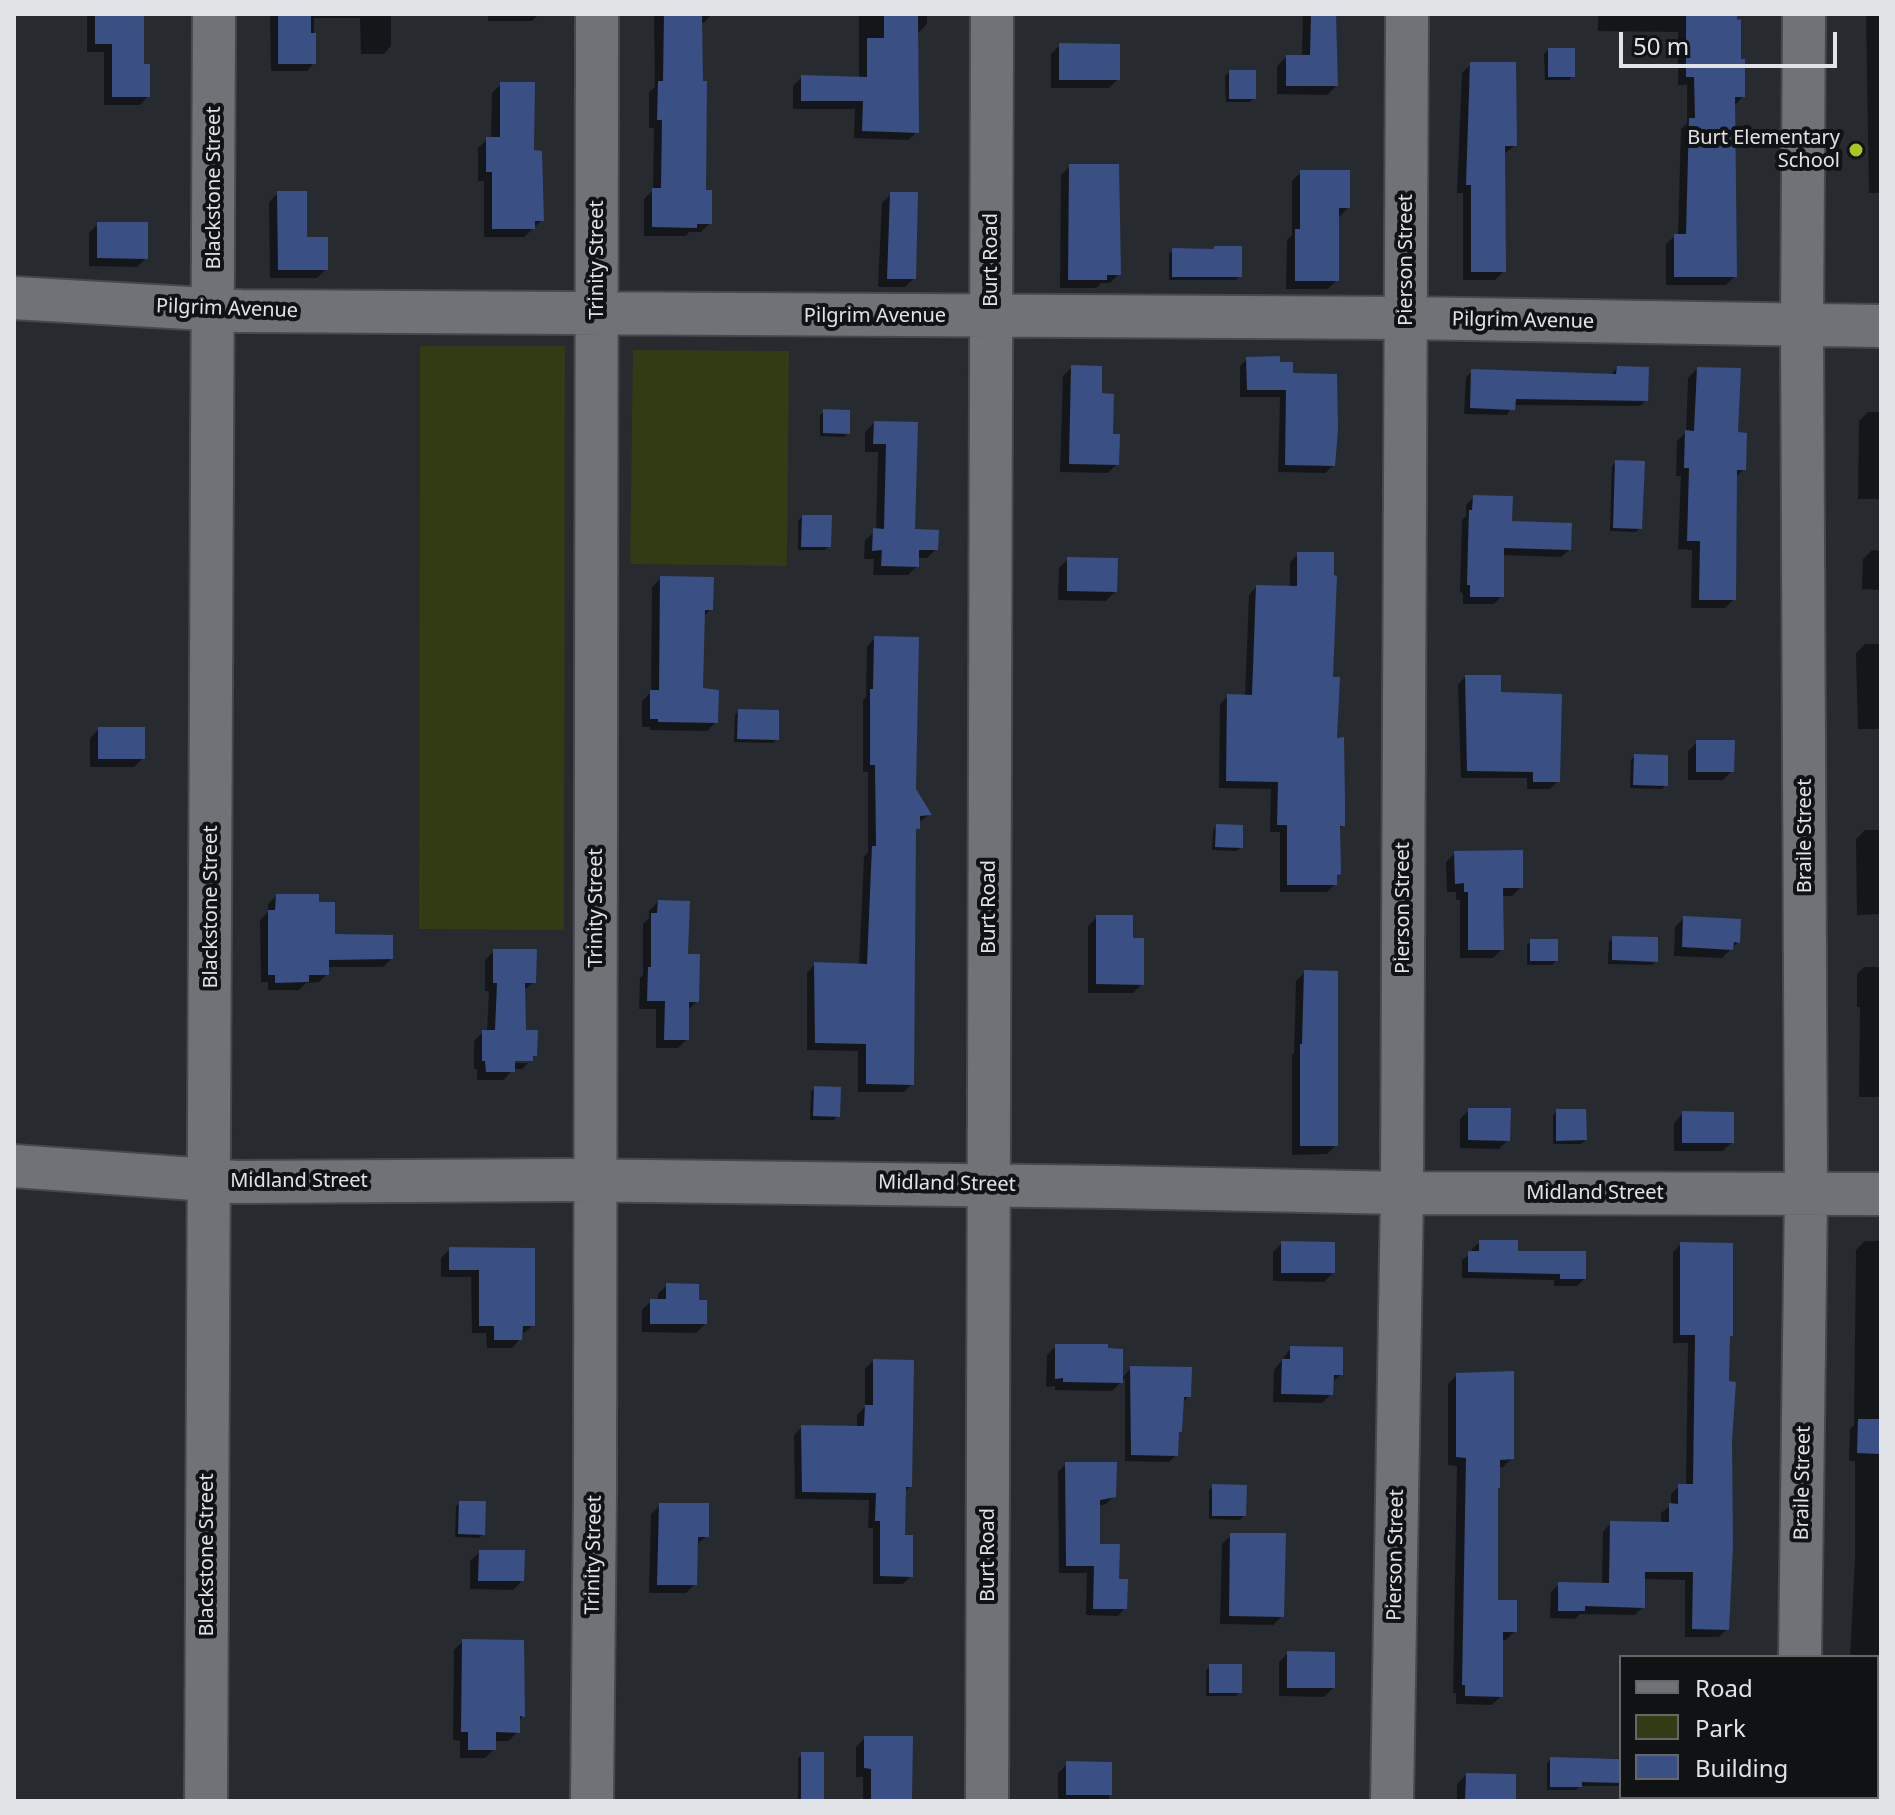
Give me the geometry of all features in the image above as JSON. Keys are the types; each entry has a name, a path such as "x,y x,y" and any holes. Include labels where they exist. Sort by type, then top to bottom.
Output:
{"street":[{"name":"Blackstone Street","path":"206,1801 214,14"},
{"name":"Trinity Street","path":"592,1801 597,14"},
{"name":"Burt Road","path":"987,1801 992,14"},
{"name":"Pierson Street","path":"1392,1801 1402,1193 1407,14"},
{"name":"Braile Street","path":"1800,1655 1806,1193 1802,326 1804,14"},
{"name":"Pilgrim Avenue","path":"14,298 256,312 1406,318 1881,326"},
{"name":"Midland Street","path":"14,1166 210,1180 989,1185 1402,1193 1881,1194"}],"green space":[{"path":"420,346 565,346 564,930 419,929"},
{"path":"633,350 789,351 787,566 630,564"}],"building":[{"path":"95,14 144,14 144,64 150,64 150,97 112,97 112,44 95,44"},
{"path":"278,14 311,14 311,33 316,33 316,64 278,64"},
{"path":"664,14 702,14 703,81 707,81 706,190 712,190 712,224 697,224 697,228 652,227 652,188 661,188 662,120 657,120 658,81 663,81"},
{"path":"884,14 918,14 919,133 862,131 863,101 801,101 801,75 867,77 867,38 884,38"},
{"path":"1311,14 1336,14 1338,86 1286,86 1286,55 1310,55"},
{"path":"1686,14 1737,14 1737,20 1741,19 1745,97 1735,97 1737,277 1674,277 1674,234 1686,234 1689,118 1695,118 1694,77 1686,77"},
{"path":"1059,43 1120,44 1120,80 1059,80"},
{"path":"1548,48 1575,48 1575,77 1548,77"},
{"path":"1470,62 1516,62 1517,146 1505,146 1506,272 1471,272 1471,185 1466,185"},
{"path":"1229,70 1256,70 1256,99 1229,99"},
{"path":"500,82 535,82 534,150 542,151 544,221 535,221 535,229 492,229 492,172 486,172 486,137 500,137"},
{"path":"1069,164 1119,164 1121,275 1107,275 1107,280 1068,280"},
{"path":"1300,170 1350,170 1350,208 1339,208 1339,281 1295,281 1295,229 1300,229"},
{"path":"277,191 307,191 307,237 328,237 328,270 278,270"},
{"path":"890,192 918,192 916,279 887,279"},
{"path":"97,222 148,222 148,259 97,258"},
{"path":"1214,246 1242,246 1242,277 1172,277 1172,248 1214,249"},
{"path":"1280,356 1280,362 1293,362 1293,373 1337,374 1335,466 1285,465 1286,390 1247,390 1246,357"},
{"path":"1071,365 1102,366 1102,393 1114,394 1113,434 1120,434 1119,465 1069,464"},
{"path":"1617,366 1649,367 1648,401 1516,399 1515,410 1470,408 1471,369 1616,374"},
{"path":"1697,367 1741,368 1738,432 1747,433 1746,470 1737,470 1736,600 1699,600 1700,541 1687,541 1689,468 1684,468 1685,430 1694,431"},
{"path":"823,409 850,410 850,434 823,433"},
{"path":"874,421 918,422 915,529 939,530 938,550 919,550 919,567 881,566 882,550 872,551 873,528 884,529 886,444 873,444"},
{"path":"1615,460 1645,461 1642,529 1613,528"},
{"path":"1473,495 1513,496 1512,521 1572,523 1571,550 1504,548 1504,597 1470,597 1470,585 1467,585 1468,543 1469,510 1472,510"},
{"path":"802,515 832,515 831,547 801,547"},
{"path":"1297,552 1334,552 1334,575 1337,576 1333,677 1340,677 1337,738 1344,737 1345,826 1340,826 1341,874 1337,875 1337,885 1287,885 1287,825 1277,825 1278,782 1226,781 1227,694 1252,695 1256,585 1297,586"},
{"path":"1067,557 1118,558 1117,592 1067,591"},
{"path":"660,576 714,577 713,610 705,610 703,688 719,690 718,723 658,722 658,719 650,719 650,690 659,690"},
{"path":"874,636 919,637 916,789 932,815 920,816 920,829 916,829 914,1085 866,1084 866,1044 815,1043 814,962 867,964 872,846 876,846 875,765 870,765"},
{"path":"1465,675 1501,675 1501,692 1562,694 1560,782 1533,782 1533,772 1467,771"},
{"path":"738,709 779,710 779,740 737,739"},
{"path":"98,727 145,727 145,759 98,759"},
{"path":"1696,740 1735,740 1734,772 1696,772"},
{"path":"1634,754 1668,755 1668,786 1633,785"},
{"path":"1216,824 1243,825 1243,848 1215,847"},
{"path":"1523,850 1523,888 1503,888 1504,950 1468,950 1468,892 1464,892 1464,883 1455,884 1454,851"},
{"path":"276,894 319,894 319,902 335,902 335,934 393,935 393,959 329,960 329,975 309,975 309,982 275,983 275,975 268,975 268,910 275,910"},
{"path":"658,900 690,901 688,954 700,954 699,1002 689,1002 689,1040 664,1040 665,1001 647,1001 648,967 651,967 651,913 657,913"},
{"path":"1096,915 1133,915 1133,938 1144,938 1144,985 1096,984"},
{"path":"1683,916 1741,919 1740,943 1734,942 1733,950 1682,947"},
{"path":"1612,936 1658,937 1658,962 1612,960"},
{"path":"1530,939 1558,939 1558,961 1530,961"},
{"path":"493,949 537,949 536,983 525,983 526,1030 538,1030 537,1056 533,1056 533,1061 515,1061 515,1072 486,1072 485,1061 482,1061 482,1030 495,1030 497,983 493,983"},
{"path":"1304,970 1338,971 1338,1146 1300,1146"},
{"path":"814,1086 841,1087 840,1117 813,1116"},
{"path":"1468,1108 1511,1108 1510,1141 1468,1140"},
{"path":"1556,1109 1586,1109 1587,1140 1556,1141"},
{"path":"1682,1111 1734,1112 1734,1143 1682,1143"},
{"path":"1479,1240 1518,1240 1518,1251 1586,1251 1586,1279 1560,1279 1560,1274 1468,1272 1468,1251 1479,1251"},
{"path":"1281,1241 1335,1242 1335,1273 1281,1273"},
{"path":"1680,1242 1733,1243 1733,1336 1730,1336 1729,1381 1736,1382 1729,1630 1692,1629 1693,1572 1645,1572 1645,1608 1585,1606 1585,1611 1558,1611 1558,1582 1609,1583 1610,1521 1669,1522 1669,1503 1678,1504 1678,1484 1693,1484 1695,1335 1680,1335"},
{"path":"449,1247 535,1248 535,1326 523,1326 522,1340 494,1340 494,1326 479,1326 479,1270 449,1270"},
{"path":"666,1283 699,1284 699,1300 707,1300 707,1324 650,1324 650,1299 666,1299"},
{"path":"1055,1344 1108,1344 1108,1348 1123,1349 1123,1383 1063,1382 1063,1378 1055,1379"},
{"path":"1290,1346 1343,1347 1343,1375 1334,1375 1333,1395 1281,1394 1282,1359 1290,1359"},
{"path":"873,1359 914,1360 912,1487 906,1487 905,1535 913,1535 913,1577 880,1576 880,1521 875,1521 876,1493 802,1492 801,1425 864,1426 865,1405 873,1405"},
{"path":"1130,1366 1192,1367 1191,1397 1184,1397 1178,1456 1131,1455"},
{"path":"1514,1371 1514,1459 1500,1460 1498,1488 1498,1600 1517,1600 1517,1632 1503,1632 1503,1697 1465,1696 1465,1685 1462,1685 1466,1458 1456,1457 1456,1373"},
{"path":"1858,1419 1881,1419 1881,1454 1857,1453"},
{"path":"1065,1462 1117,1462 1116,1497 1100,1500 1100,1544 1120,1544 1119,1579 1128,1579 1127,1609 1093,1609 1094,1566 1066,1566"},
{"path":"1212,1484 1247,1485 1246,1516 1212,1516"},
{"path":"459,1501 486,1501 485,1535 458,1534"},
{"path":"659,1503 709,1503 709,1537 698,1537 697,1585 657,1585"},
{"path":"1230,1533 1286,1533 1284,1617 1229,1616"},
{"path":"479,1550 525,1550 524,1581 478,1581"},
{"path":"462,1639 524,1640 525,1717 520,1716 520,1733 496,1732 496,1750 468,1750 468,1732 461,1732"},
{"path":"1287,1651 1335,1652 1335,1688 1287,1688"},
{"path":"1209,1664 1242,1664 1242,1693 1209,1693"},
{"path":"864,1736 913,1736 912,1801 871,1801 871,1769 864,1768"},
{"path":"801,1752 824,1752 824,1801 801,1801"},
{"path":"1550,1757 1619,1759 1619,1783 1582,1782 1582,1787 1550,1787"},
{"path":"1066,1761 1112,1762 1112,1795 1066,1795"},
{"path":"1466,1773 1516,1774 1516,1801 1465,1801"}],"place":[{"name":"Burt Elementary School","path":"1856,150"}]}
